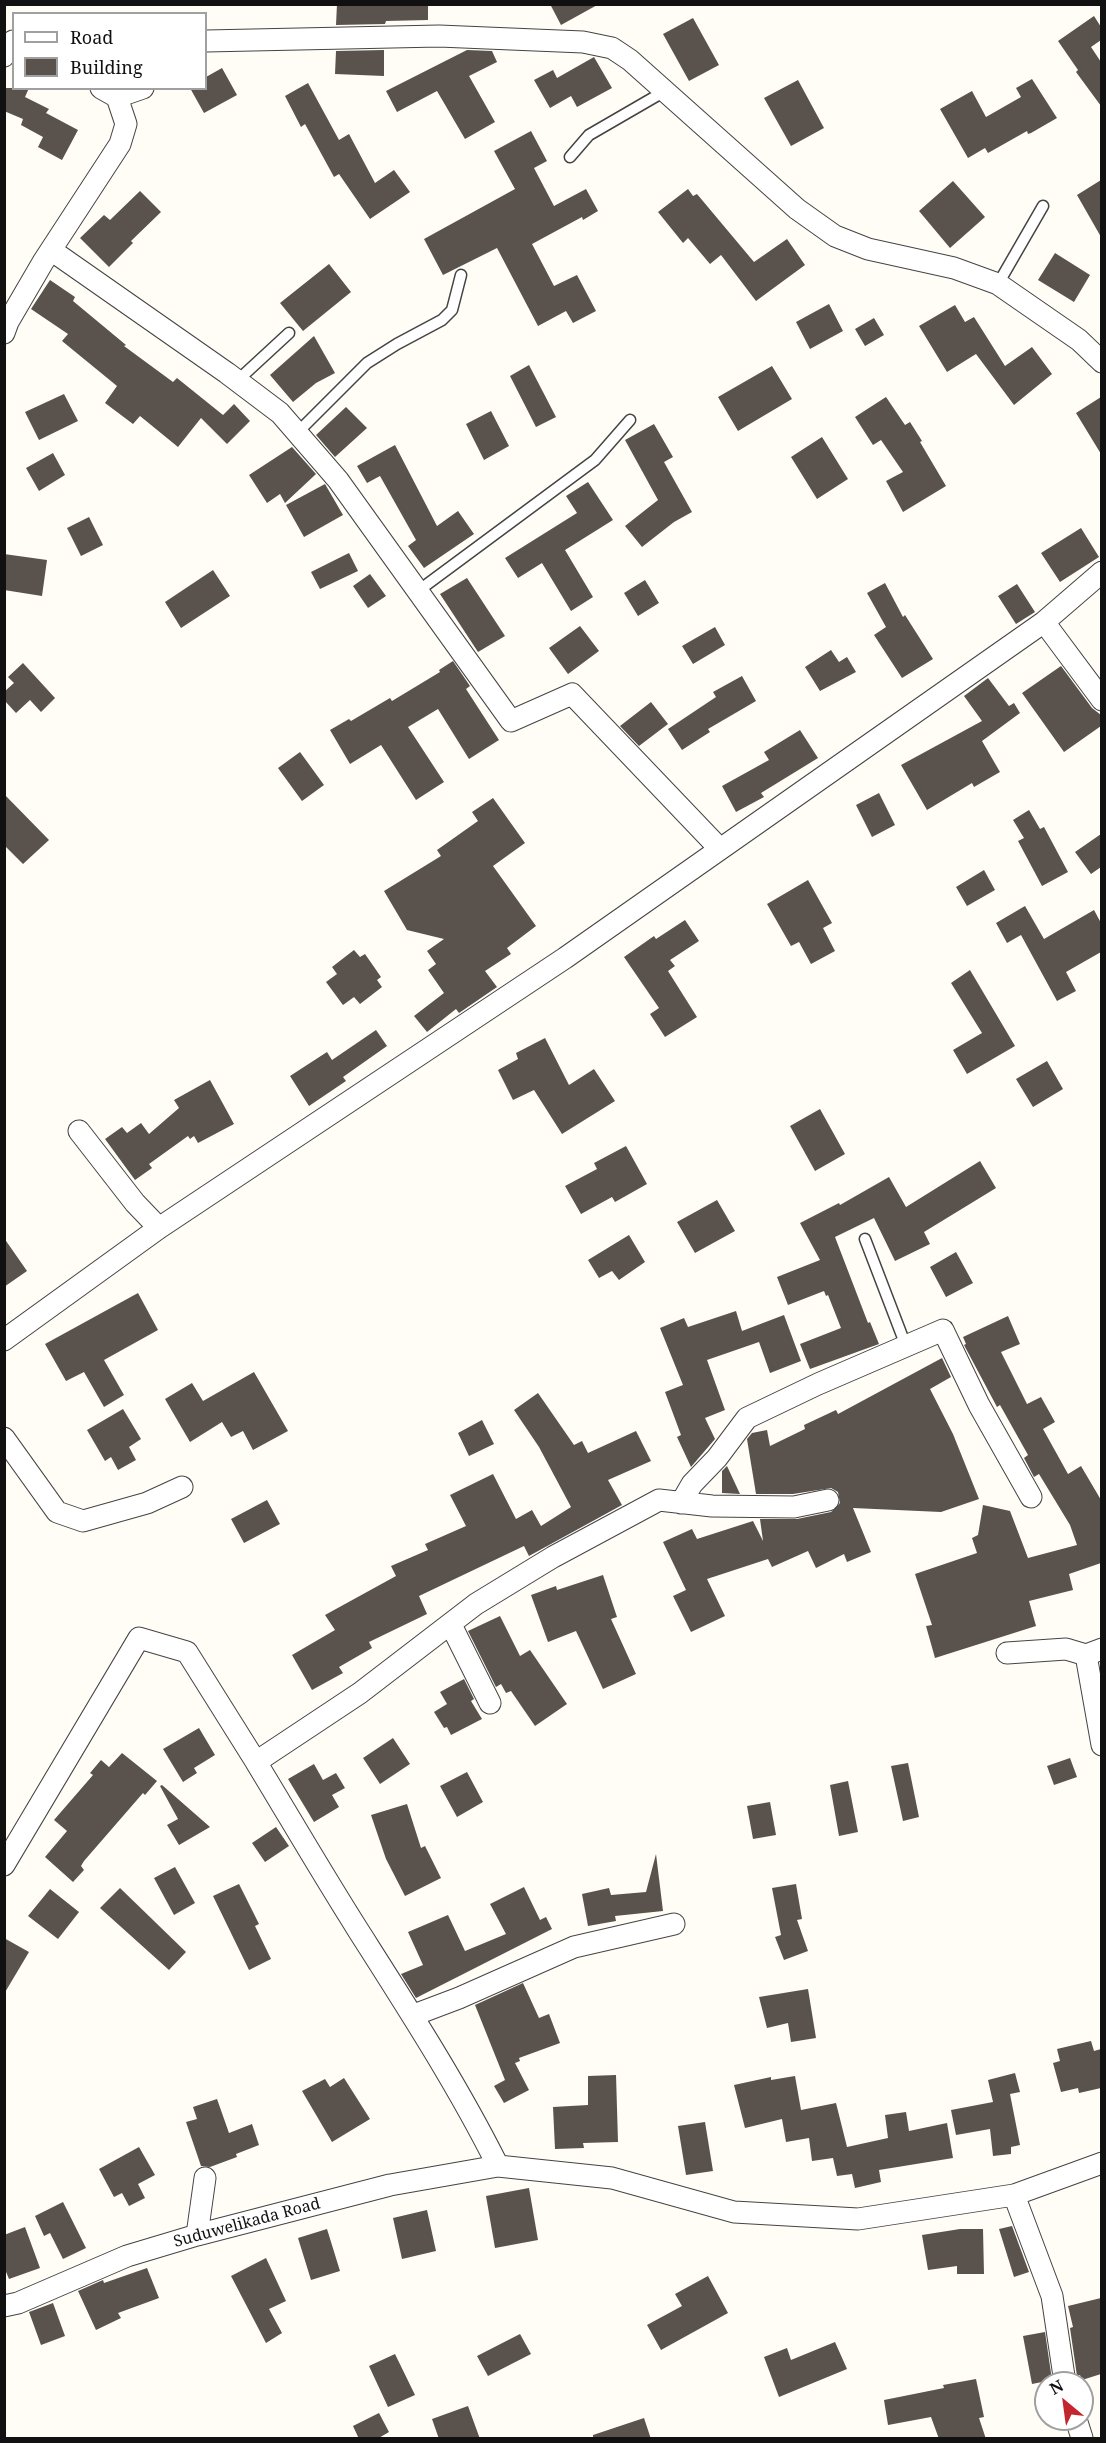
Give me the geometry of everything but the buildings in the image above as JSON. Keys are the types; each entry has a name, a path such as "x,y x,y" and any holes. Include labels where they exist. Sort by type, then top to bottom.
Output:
{"street":[{"path":"207,41 439,36 583,42 612,48 630,60 797,209 835,236 868,249 954,268 998,284 1079,340 1101,362"},
{"path":"4,333 8,322 51,250 120,144 126,124 109,93 129,90"},
{"path":"51,250 280,413 338,480 512,721 572,694 720,849"},
{"path":"4,1340 159,1228 566,958 1044,622 1101,572"},
{"path":"1044,622 1101,700"},
{"path":"79,1131 135,1203 159,1228"},
{"path":"681,1503 692,1484 717,1458 747,1418 818,1384 943,1330 979,1405 1030,1497"},
{"path":"4,1438 57,1512 82,1521 147,1503 182,1487"},
{"path":"256,1762 360,1693 476,1604 553,1557 659,1500 712,1506 794,1507 828,1500"},
{"path":"451,1625 490,1703"},
{"path":"4,1864 139,1638 187,1652 358,1929 414,2015 472,2113 498,2166"},
{"path":"1007,1653 1066,1649 1094,1652 1101,1745"},
{"path":"414,2015 459,1998 574,1947 674,1924"},
{"name":"Suduwelikada Road","path":"4,2306 18,2303 127,2256 197,2235 390,2185 498,2166 612,2178 735,2211 858,2219 1014,2195 1101,2163"},
{"path":"197,2235 206,2178"},
{"path":"1014,2195 1052,2296 1063,2371"}],"lane":[{"path":"570,157 590,135 665,91"},
{"path":"998,284 1042,206"},
{"path":"297,433 368,363 397,344 442,320 452,310 461,275"},
{"path":"237,381 289,333"},
{"path":"418,591 595,460 630,420"},
{"path":"865,1239 906,1346"}]}
